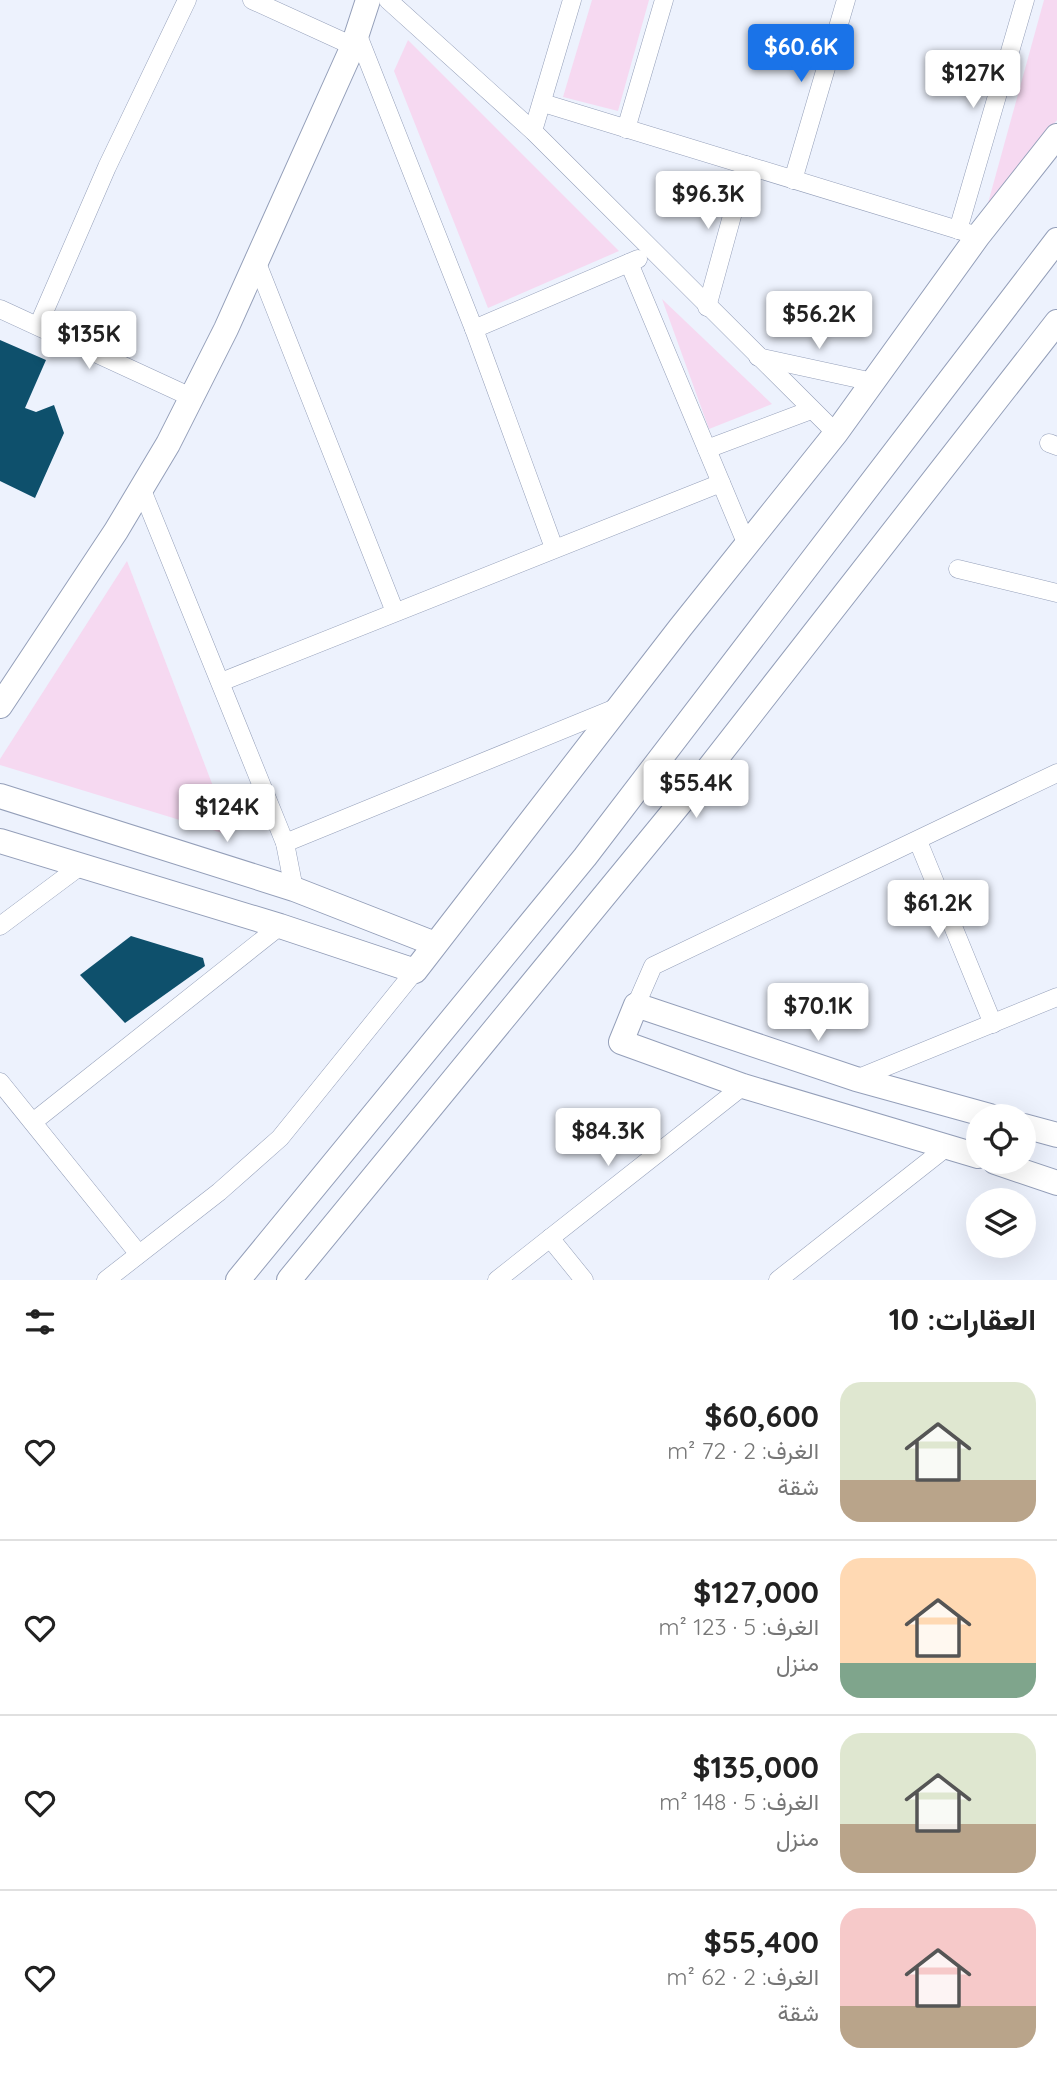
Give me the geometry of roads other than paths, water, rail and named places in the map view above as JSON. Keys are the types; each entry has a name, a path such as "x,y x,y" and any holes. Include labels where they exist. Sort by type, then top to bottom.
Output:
{"street":[{"path":"38,326 107,167 187,0"},
{"path":"252,0 355,39 474,329 554,548"},
{"path":"0,706 142,489 193,398 355,39 368,0"},
{"path":"388,0 533,131 652,253 836,433"},
{"path":"533,131 572,0"},
{"path":"626,129 664,0"},
{"path":"793,180 846,0"},
{"path":"968,233 1025,0"},
{"path":"543,103 968,233"},
{"path":"106,1280 219,1192 279,1138 415,971 836,433 873,382 968,233 1057,136"},
{"path":"707,307 746,165"},
{"path":"238,1280 585,858 1057,240"},
{"path":"474,329 652,253"},
{"path":"255,258 395,612"},
{"path":"629,263 747,545"},
{"path":"0,309 193,398"},
{"path":"289,1280 705,773 1057,321"},
{"path":"758,358 873,382"},
{"path":"706,449 811,410"},
{"path":"221,682 721,483"},
{"path":"33,1122 281,926 294,889 285,843 142,489"},
{"path":"958,569 1057,593"},
{"path":"285,843 619,707"},
{"path":"966,1152 743,1086 621,1042 653,967 1057,773"},
{"path":"0,796 294,889 435,944"},
{"path":"0,841 281,926 415,971"},
{"path":"918,841 993,1024"},
{"path":"0,926 79,867"},
{"path":"856,1079 1057,997"},
{"path":"636,1005 856,1079 966,1110"},
{"path":"0,1082 138,1253"},
{"path":"497,1280 743,1086"},
{"path":"1036,1129 1057,1135"},
{"path":"778,1280 948,1146"},
{"path":"1030,1174 1057,1183"},
{"path":"550,1238 584,1280"}]}
